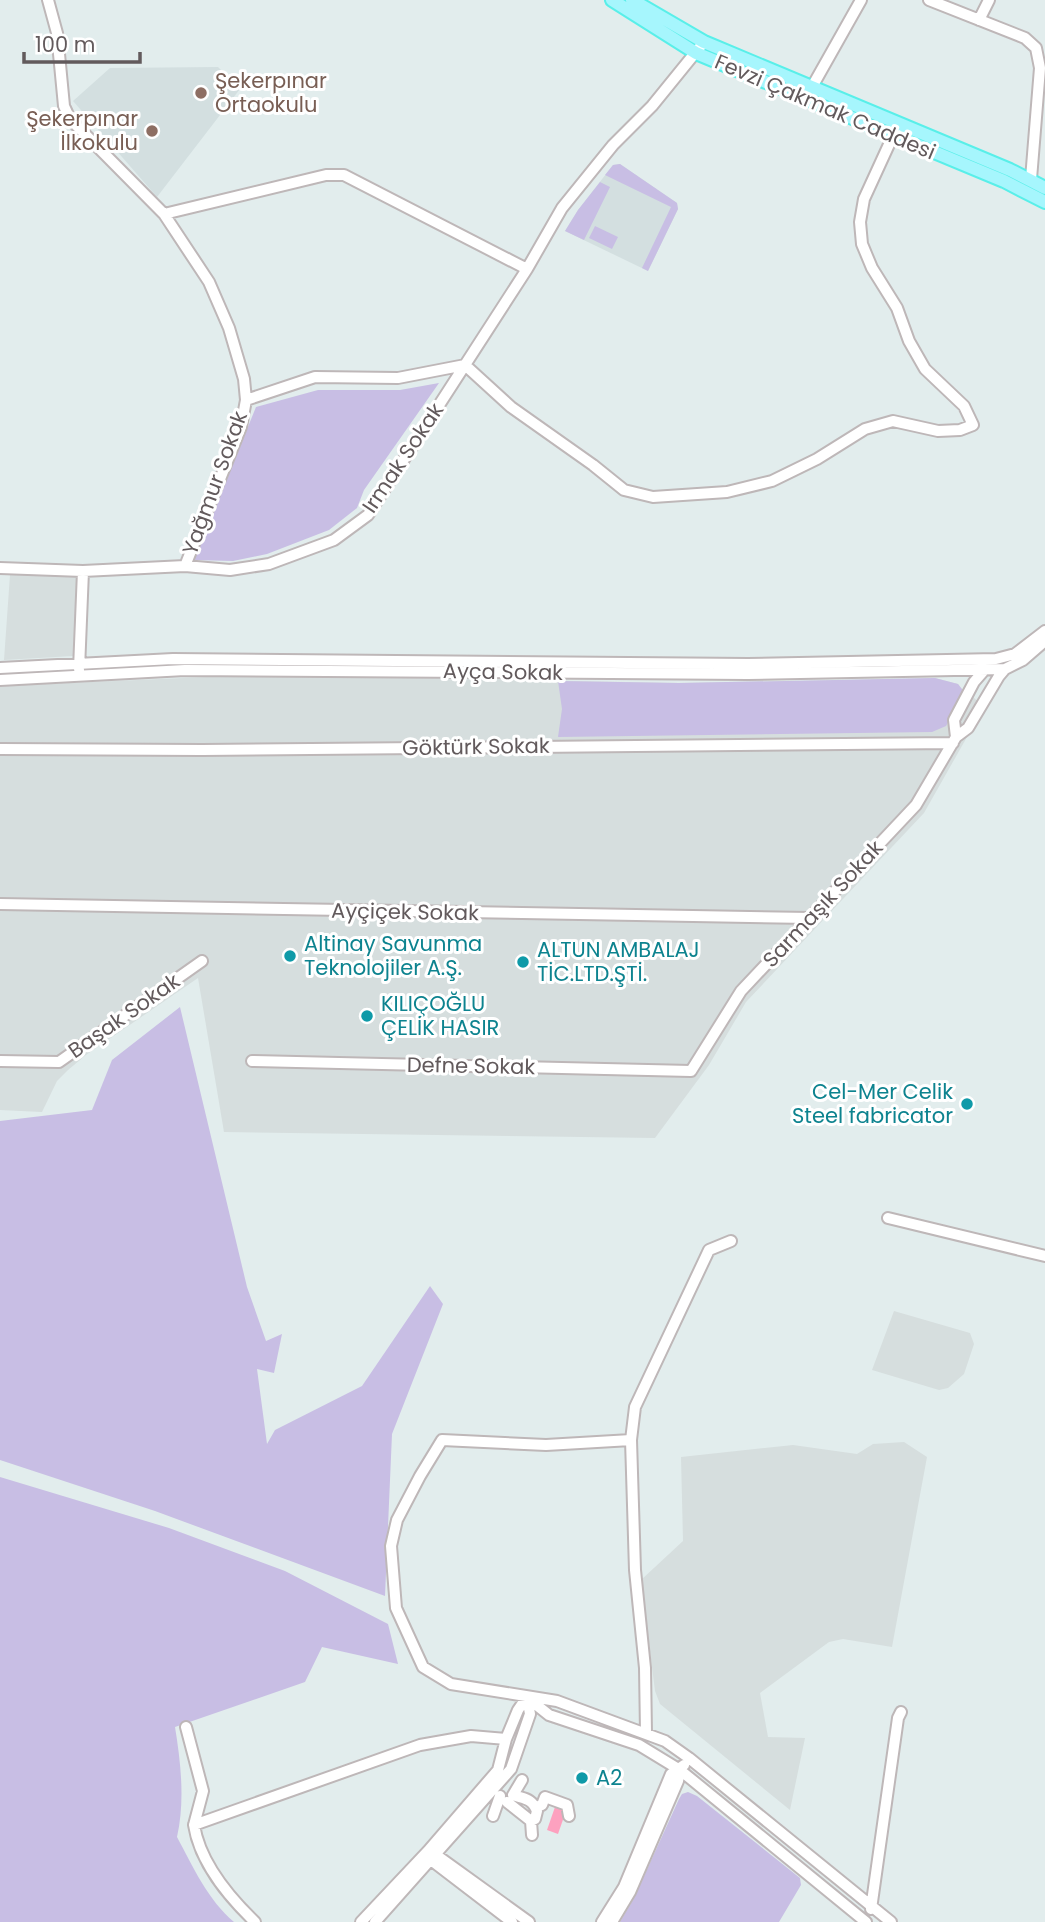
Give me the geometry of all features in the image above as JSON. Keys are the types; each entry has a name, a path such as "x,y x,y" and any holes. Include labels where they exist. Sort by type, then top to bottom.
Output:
{"main road":[{"name":"Fevzi Çakmak Caddesi","path":"612,0 696,53 1031,180 1045,188"},
{"name":"Fevzi Çakmak Caddesi","path":"632,0 704,42 812,87 1045,202"}],"street":[{"name":"Yağmur Sokak","path":"48,0 57,33 64,106 70,119 164,215 209,282 229,328 244,379 246,400 241,427 185,566"},
{"path":"812,87 860,0"},
{"path":"929,0 1025,38 1036,48 1040,68 1031,180"},
{"path":"979,20 989,0"},
{"name":"Irmak Sokak","path":"0,568 83,571 185,566 230,570 269,564 334,540 368,514 527,268 562,208 613,145 652,106 704,42"},
{"path":"246,400 315,377 398,378 465,365 511,407 624,489 653,497 727,492 772,481 817,459 865,429 893,421 938,431 960,430 973,425 964,406 925,369 909,341 897,308 872,268 862,244 860,222 864,199 896,130"},
{"path":"164,215 326,174 344,175 527,268"},
{"path":"0,668 79,670 83,571"},
{"name":"Ayça Sokak","path":"0,680 173,659 256,659 748,674 963,665 1015,654 1045,631"},
{"name":"Sarmaşık Sokak","path":"691,1071 741,992 916,805 955,740 968,728 1005,669 1023,660 1045,641"},
{"name":"Sarmaşık Sokak","path":"955,740 954,720 971,687 984,669 996,659"},
{"path":"963,665 971,678 971,687"},
{"name":"Ayça Sokak","path":"963,665 1005,669"},
{"name":"Ayça Sokak","path":"79,670 505,667"},
{"path":"984,669 986,697"},
{"name":"Göktürk Sokak","path":"0,749 202,750 955,740"},
{"name":"Ayçiçek Sokak","path":"0,904 810,918"},
{"name":"Başak Sokak","path":"0,1061 59,1062 202,961"},
{"name":"Defne Sokak","path":"252,1061 691,1071"},
{"path":"888,1218 1045,1256"},
{"path":"646,1733 645,1668 635,1570 631,1440 635,1407 709,1250 731,1241"},
{"path":"631,1440 546,1445 442,1440 397,1520 391,1546 396,1608 422,1667 451,1684 557,1701 664,1741 690,1758 891,1922"},
{"path":"375,1922 432,1855 498,1770 506,1739 518,1710 527,1697"},
{"path":"527,1697 549,1715 639,1745 680,1770 864,1921 872,1906 901,1712"},
{"path":"493,1816 530,1714 527,1697"},
{"path":"186,1727 203,1791 194,1825 196,1837 208,1866 255,1922"},
{"path":"194,1825 419,1745 471,1735 506,1739"},
{"path":"603,1922 624,1887 671,1774 680,1770 690,1758"},
{"path":"612,1922 630,1892 678,1782 680,1770"},
{"path":"361,1922 432,1855 522,1780"},
{"path":"502,1794 528,1798 536,1807 537,1816 531,1821"},
{"path":"502,1794 531,1821 532,1835"},
{"path":"536,1807 542,1805 545,1797 567,1805 569,1816"},
{"path":"432,1855 512,1922"},
{"path":"432,1855 529,1922"},
{"path":"820,1883 829,1871"}],"shaded area":[{"path":"218,67 240,89 157,197 73,101 110,68"},
{"path":"620,164 677,203 678,209 648,271 565,231 613,165"},
{"path":"620,164 677,203 678,209 648,271 642,268 671,207 605,175 613,165"},
{"path":"600,182 610,187 584,240 565,231 578,210"},
{"path":"595,226 618,237 612,249 589,238"},
{"path":"439,383 364,490 357,508 329,530 267,554 233,561 194,560 256,407 318,390 400,390"},
{"path":"10,575 78,575 73,656 4,660"},
{"path":"252,675 679,683 935,678 958,684 965,693 984,707 924,813 746,1002 709,1065 655,1138 224,1132 198,978 68,1070 57,1081 42,1112 0,1110 0,686"},
{"path":"935,678 958,684 965,693 946,726 932,732 558,737 562,709 558,681 679,683"},
{"path":"180,1007 247,1287 266,1341 282,1334 274,1373 257,1369 267,1444 275,1430 362,1386 430,1286 443,1304 392,1434 385,1596 155,1511 0,1460 0,1121 92,1110 112,1060"},
{"path":"894,1311 970,1333 974,1344 964,1374 948,1388 939,1390 872,1370"},
{"path":"904,1442 927,1457 892,1647 843,1639 829,1642 760,1693 768,1737 805,1738 790,1810 660,1704 655,1691 641,1580 683,1541 681,1457 793,1445 857,1454 873,1444"},
{"path":"0,1477 169,1528 285,1571 388,1624 398,1664 322,1647 305,1682 175,1727 181,1782 177,1837 209,1893 234,1922 0,1922"},
{"path":"688,1792 697,1796 800,1878 801,1885 779,1922 620,1922 634,1898 679,1799 682,1794"},
{"path":"555,1807 566,1811 558,1834 547,1830"}],"place":[{"name":"Şekerpınar Ortaokulu","path":"201,93"},
{"name":"Şekerpınar İlkokulu","path":"152,131"},
{"name":"Altinay Savunma Teknolojiler A.Ş.","path":"290,956"},
{"name":"ALTUN AMBALAJ TİC.LTD.ŞTİ.","path":"523,962"},
{"name":"KILIÇOĞLU ÇELİK HASIR","path":"367,1016"},
{"name":"Cel-Mer Celik Steel fabricator","path":"967,1104"},
{"name":"A2","path":"582,1778"}]}
